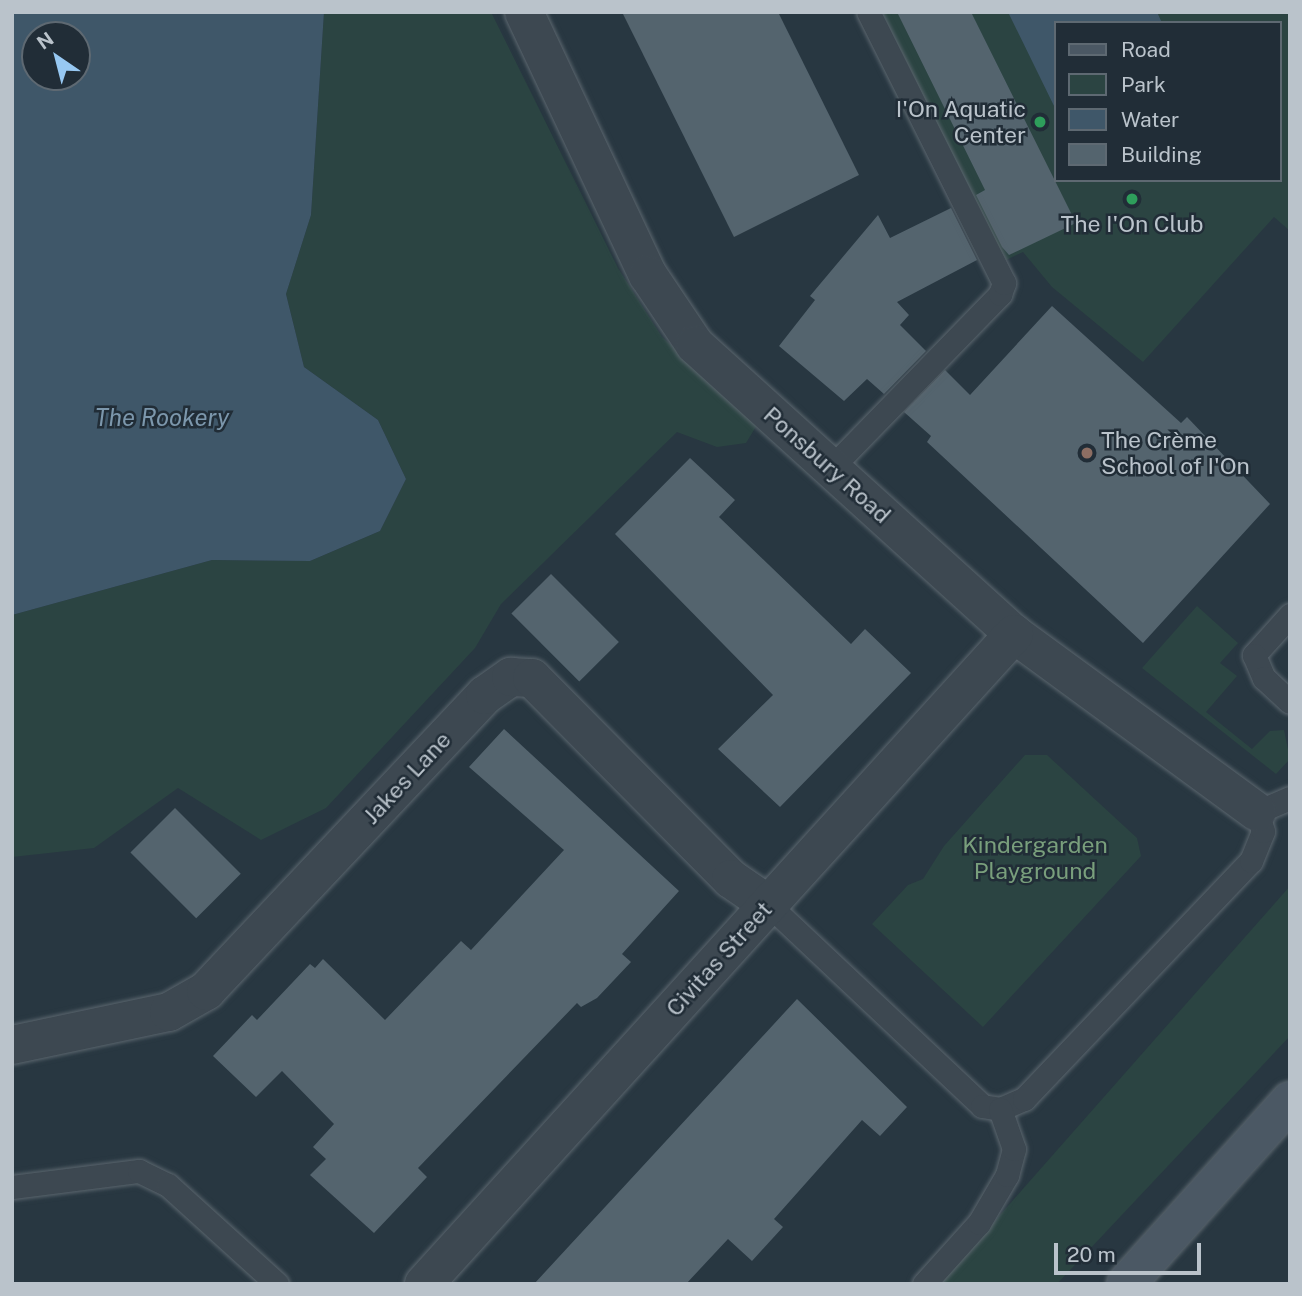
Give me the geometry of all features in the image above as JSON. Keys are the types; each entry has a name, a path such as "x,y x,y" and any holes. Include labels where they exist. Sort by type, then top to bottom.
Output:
{"main road":[{"path":"1126,1284 1290,1101"}],"street":[{"name":"Ponsbury Road","path":"524,12 670,310 712,363 1014,634 1273,805"},
{"name":"Civitas Street","path":"424,1284 1014,634"},
{"name":"Jakes Lane","path":"12,1045 169,1012 206,991 485,695 511,677 532,678 731,879 769,905"}],"lane":[{"path":"831,468 1000,294 1004,283 868,12"},
{"path":"1290,615 1254,655 1264,678 1290,702"},
{"path":"769,905 982,1106 1000,1109 1024,1099 1251,861 1273,805"},
{"path":"924,1284 979,1223 1007,1175 1014,1149 1000,1109"},
{"path":"12,1187 139,1171 168,1185 277,1284"}],"green space":[{"path":"324,12 491,12 618,268 662,337 760,420 746,443 717,447 677,432 501,604 475,648 326,808 261,840 178,788 94,848 12,857 12,615 212,560 310,561 380,531 406,479 378,420 304,367 286,294 311,215"},
{"name":"The I'On Club","path":"882,12 1290,12 1290,231 1274,217 1143,362 1052,287 1023,252 1004,261"},
{"path":"1197,606 1238,643 1220,663 1237,676 1206,712 1252,749 1270,731 1284,730 1290,759 1276,774 1142,668"},
{"name":"Kindergarden Playground","path":"1025,755 1047,755 1137,838 1141,856 983,1027 872,924 908,885 923,879 944,846"},
{"path":"1290,886 1290,1036 1057,1284 939,1284"}],"water":[{"name":"The Rookery","path":"12,12 324,12 311,215 286,294 304,367 378,420 406,479 380,531 310,561 212,560 12,615"},
{"path":"1008,12 1157,12 1161,21 1054,21 1054,106"}],"building":[{"path":"622,12 778,12 859,175 734,237"},
{"path":"897,12 971,12 1076,223 1009,255 1002,247 976,195 985,190"},
{"path":"951,208 977,260 897,302 909,315 900,325 926,351 884,394 867,379 844,401 779,346 815,300 810,296 878,215 890,238"},
{"path":"1052,306 1181,423 1187,417 1270,504 1143,643 927,442 931,436 904,412 945,370 970,395"},
{"path":"690,458 735,500 719,517 851,644 865,629 911,673 780,807 718,749 773,695 615,534"},
{"path":"551,574 619,642 579,681 511,614"},
{"path":"504,729 679,891 622,954 631,962 597,998 581,1007 577,1003 418,1168 427,1177 374,1233 310,1175 326,1159 313,1147 334,1124 282,1071 256,1097 213,1056 252,1015 257,1020 310,964 315,968 323,959 385,1020 461,941 471,950 564,850 469,767"},
{"path":"175,808 241,874 196,918 130,853"},
{"path":"797,999 907,1107 880,1136 862,1120 774,1219 783,1227 752,1261 728,1239 686,1284 534,1284"}],"place":[{"name":"I'On Aquatic Center","path":"1040,122"},
{"name":"The I'On Club","path":"1132,199"},
{"name":"The Crème School of I'On","path":"1087,453"}]}
